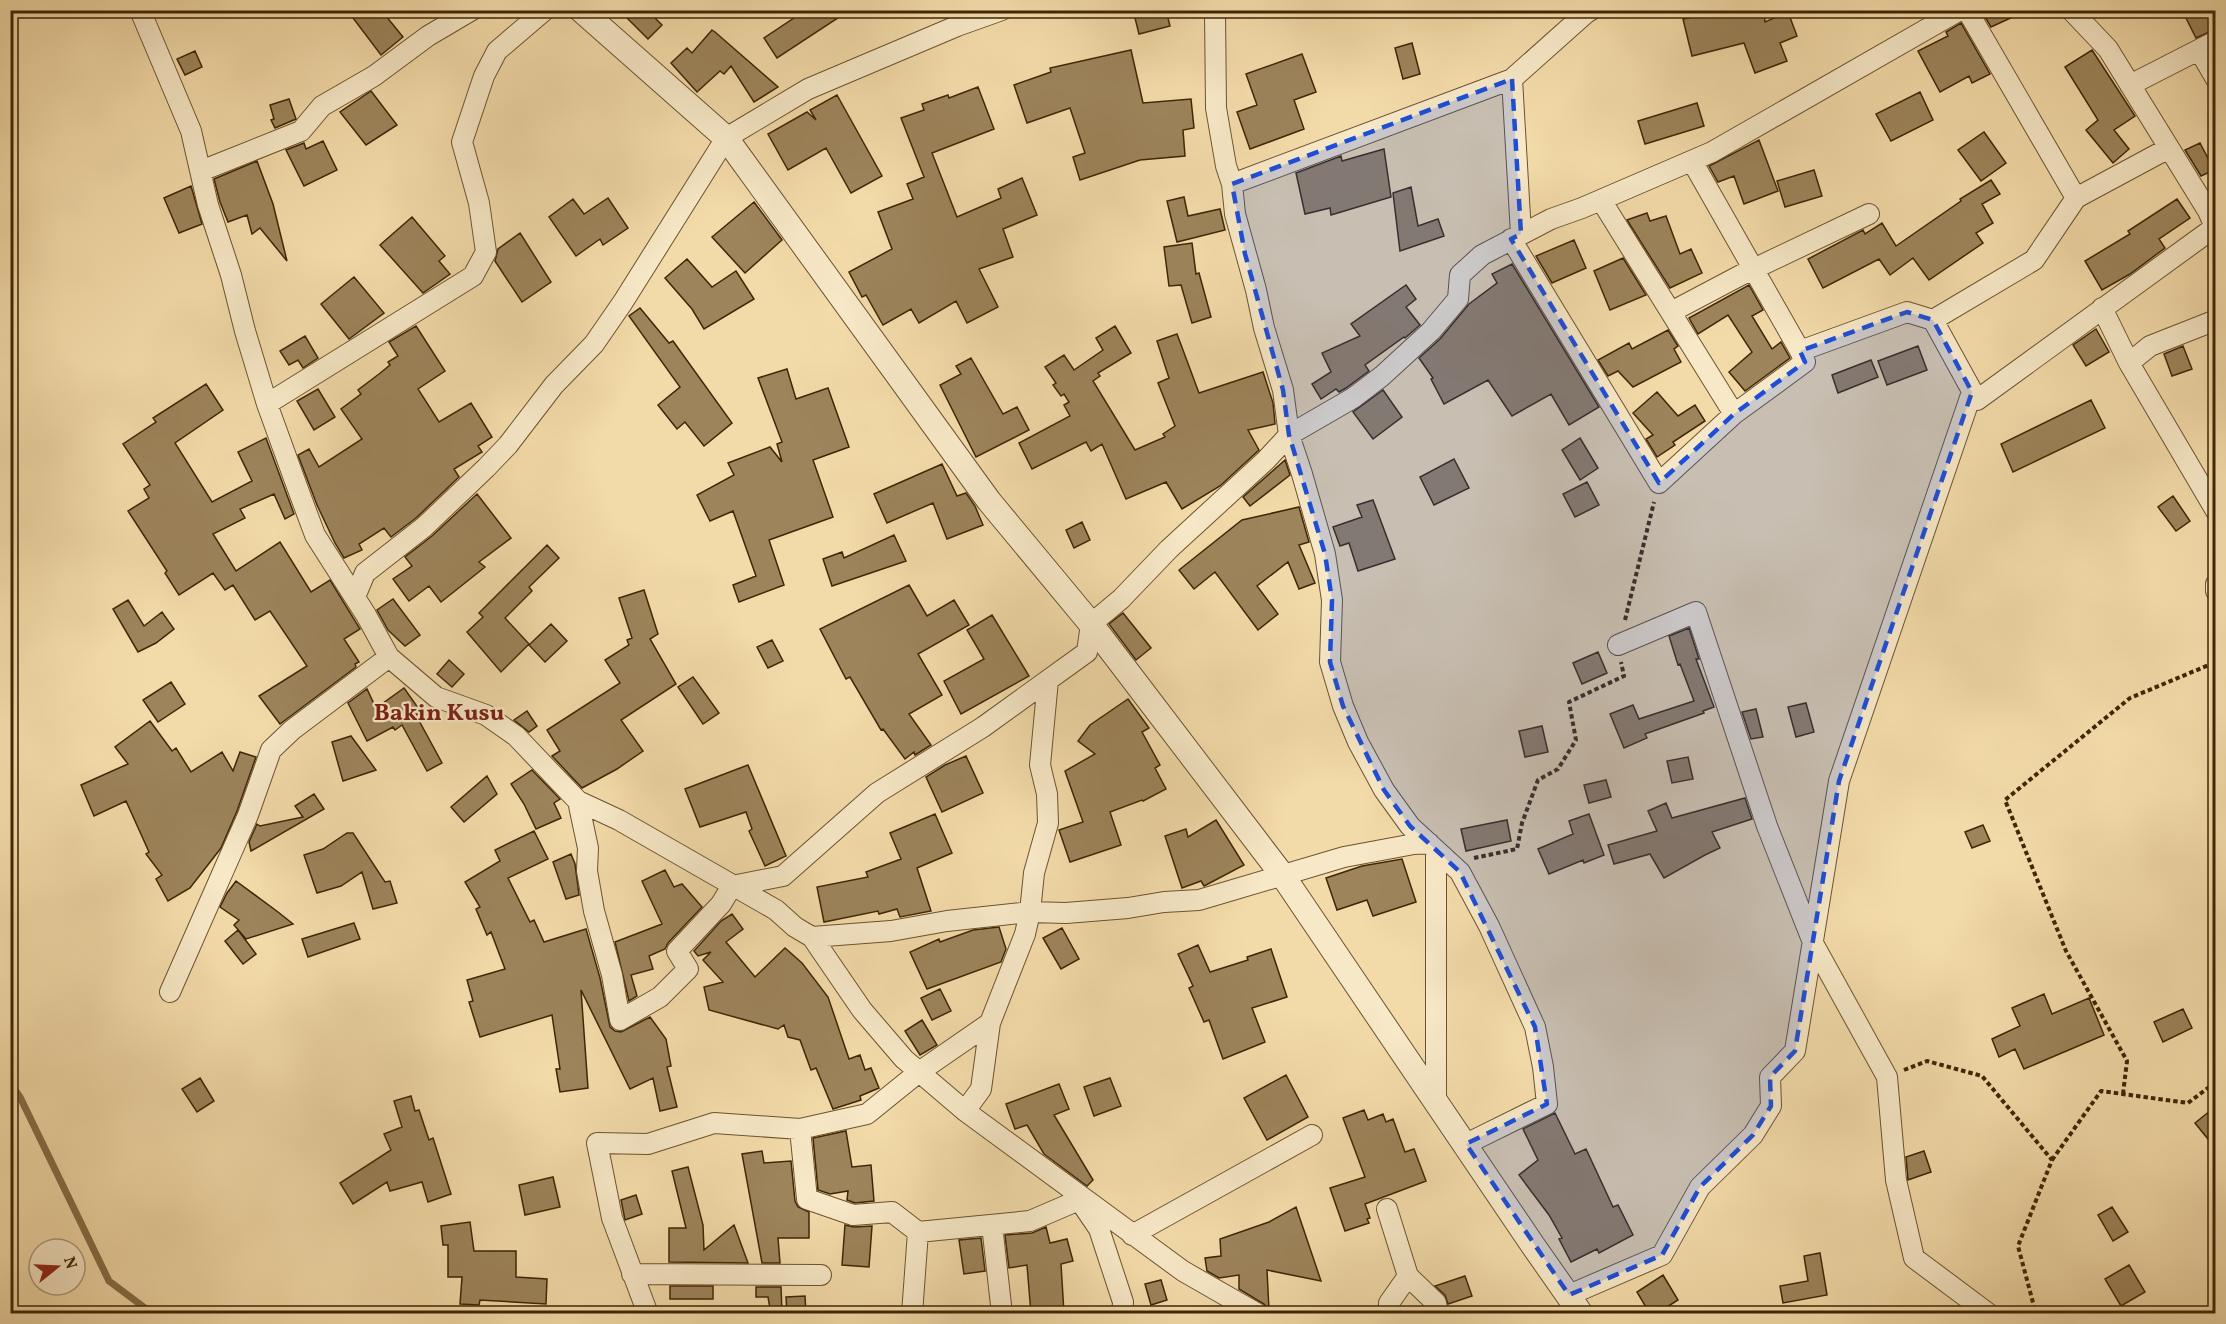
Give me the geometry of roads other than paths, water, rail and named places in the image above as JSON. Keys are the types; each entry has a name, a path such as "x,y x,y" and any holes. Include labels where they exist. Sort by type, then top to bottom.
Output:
{"street":[{"path":"140,10 191,131 208,205 231,275 267,404 315,535 355,597 389,657 436,697 486,714 516,736 578,801 619,820 776,910 795,927 812,937 862,1010 904,1059 965,1112 1076,1196 1183,1271 1258,1314"},
{"path":"201,171 301,131 322,106 374,76 428,36 472,10"},
{"path":"267,404 473,276 486,252 479,203 462,142 484,76 497,51 545,10"},
{"path":"581,10 726,138 989,501 1091,624 1283,876 1575,1304 1662,1256 1700,1186 1754,1135 1771,1106 1770,1077 1795,1052 1839,781 1972,392"},
{"path":"355,597 365,573 424,527 486,468 508,445 554,385 594,344 726,138 808,89 957,26 1002,10"},
{"path":"1215,10 1216,108 1226,166 1232,184 1235,214 1245,254 1257,290 1264,328 1283,390 1289,435 1325,554 1332,600 1330,662 1343,706 1358,742 1384,790 1410,826 1460,872 1489,926 1535,1027 1543,1066 1547,1104 1466,1144"},
{"path":"1232,184 1512,79 1591,10"},
{"path":"578,801 588,848 587,871 592,901 612,975 620,1020 660,997 688,969 677,951 721,904 732,886 783,876 877,794 983,727 1087,652 1091,624 1121,599 1169,549 1266,460 1289,435 1353,398 1382,376 1431,332 1458,299 1460,275 1482,255 1551,219 1712,152 1960,10"},
{"path":"1966,10 2076,198"},
{"path":"1800,351 1907,312 1933,320 1977,400 2215,226 2108,49 2072,10"},
{"path":"2130,85 2207,45 2216,79"},
{"path":"1512,79 1516,237 1659,483 1734,414 1804,362 1800,351 1692,161"},
{"path":"1933,320 2034,260 2076,198 2169,148"},
{"path":"1601,200 1734,414"},
{"path":"1671,312 1869,214"},
{"path":"2102,308 2129,363 2216,511"},
{"path":"2129,363 2150,346 2216,320"},
{"path":"2216,584 2216,591"},
{"path":"1618,645 1696,612 1767,826 1814,945 1887,1077 1896,1180 1914,1258 1989,1314"},
{"path":"170,992 248,815 271,750 292,730 389,657"},
{"path":"965,1112 981,1089 990,1023 1025,934 1034,873 1048,823 1047,794 1040,765 1048,680"},
{"path":"812,937 891,931 948,921 1030,912 1066,913 1199,900 1344,857 1414,844 1433,846"},
{"path":"1433,846 1436,1100"},
{"path":"648,1314 612,1218 597,1143 648,1144 714,1123 800,1129 867,1114 919,1072 990,1023"},
{"path":"800,1129 807,1198 853,1215 892,1212 918,1232 1030,1221 1076,1196"},
{"path":"1132,1235 1312,1135"},
{"path":"1076,1196 1099,1229 1123,1302 1122,1314"},
{"path":"1388,1209 1408,1276 1436,1303 1438,1314"},
{"path":"992,1225 1002,1314"},
{"path":"912,1314 918,1232"},
{"path":"632,1274 821,1275"},
{"path":"1389,1314 1389,1303 1408,1276"}],"waterway":[{"path":"10,1083 20,1097 109,1281 153,1314"}],"district":[{"name":"Bakin Kusu","path":"439,712"}]}
